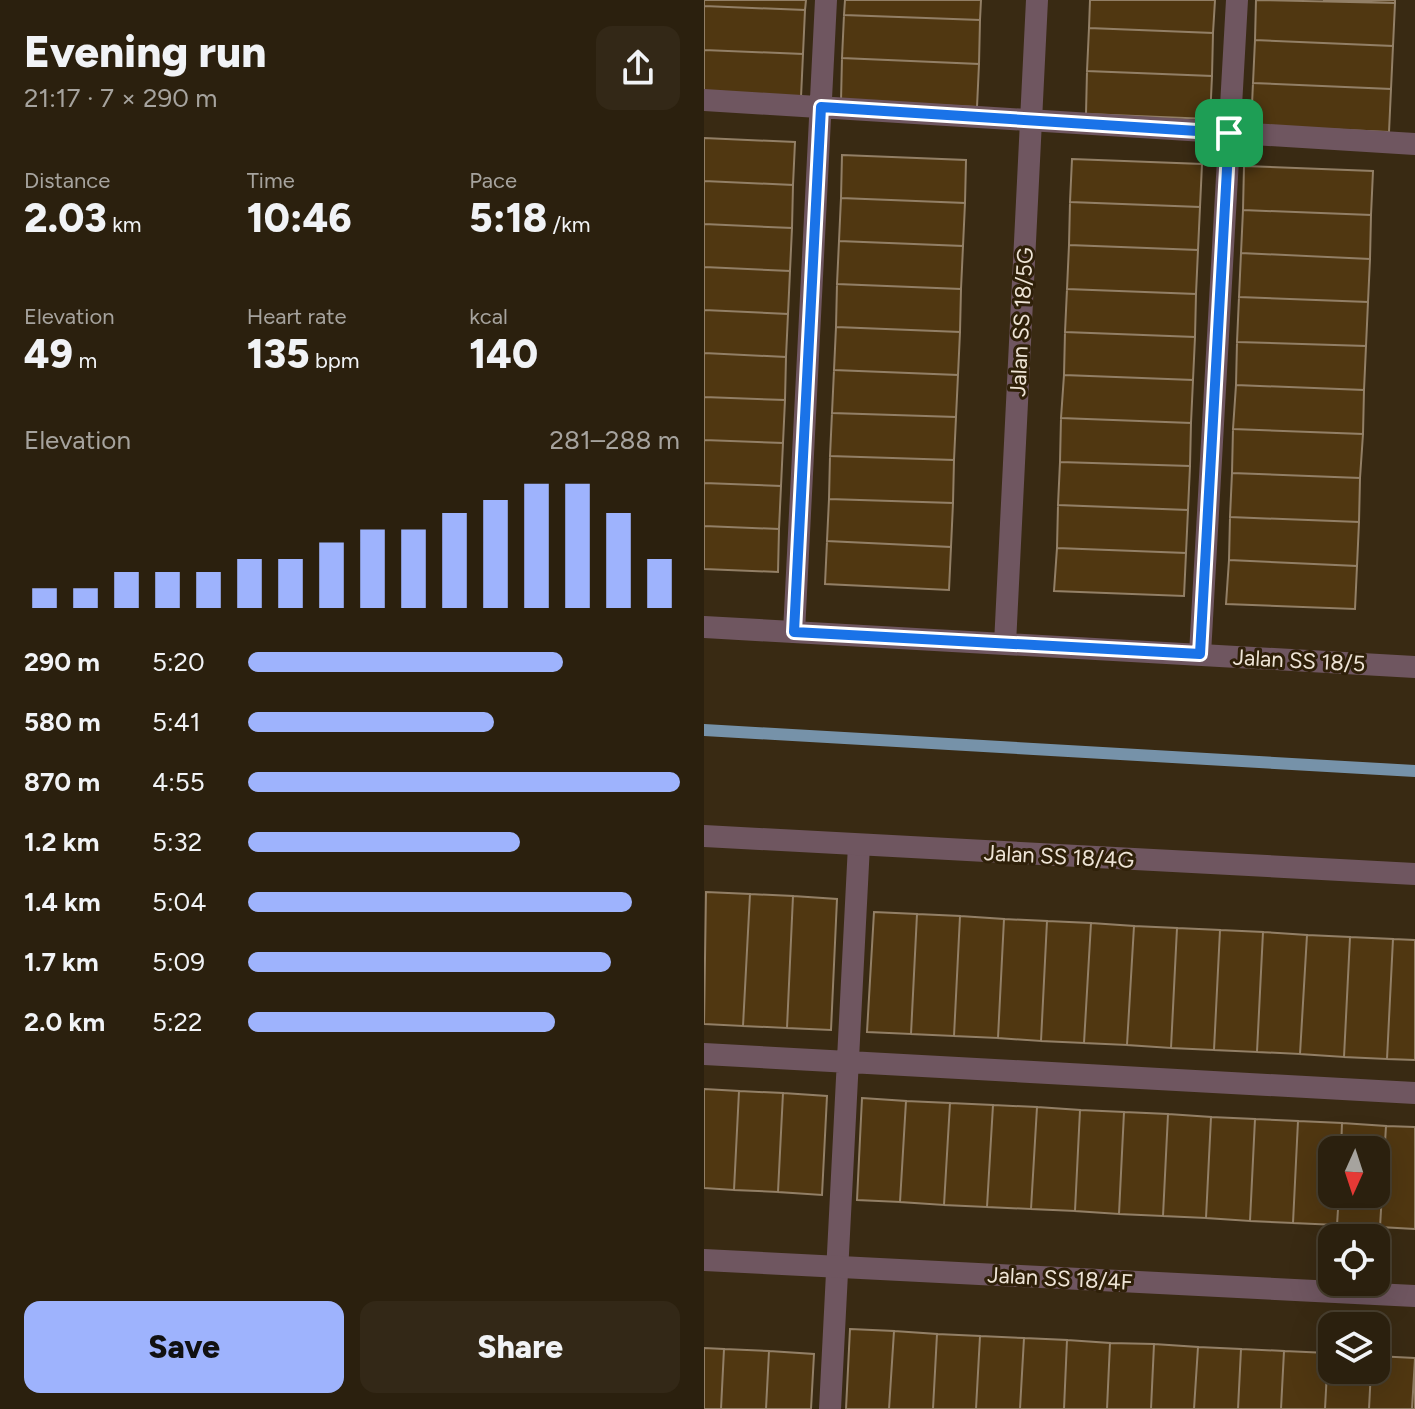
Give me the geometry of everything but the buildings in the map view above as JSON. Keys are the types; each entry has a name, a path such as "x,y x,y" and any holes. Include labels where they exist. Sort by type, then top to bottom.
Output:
{"street":[{"path":"794,632 826,0"},
{"name":"Jalan SS 18/5G","path":"1005,644 1037,0"},
{"path":"1200,654 1237,0"},
{"path":"704,100 1415,144"},
{"name":"Jalan SS 18/5","path":"704,627 1415,667"},
{"name":"Jalan SS 18/4G","path":"704,836 1415,874"},
{"path":"830,1409 859,845"},
{"path":"704,1054 1415,1093"},
{"name":"Jalan SS 18/4F","path":"704,1260 1415,1296"}],"waterway":[{"path":"704,730 1415,771"}],"route":[{"path":"821,107 1229,133 1200,654 794,632 821,107"}]}
